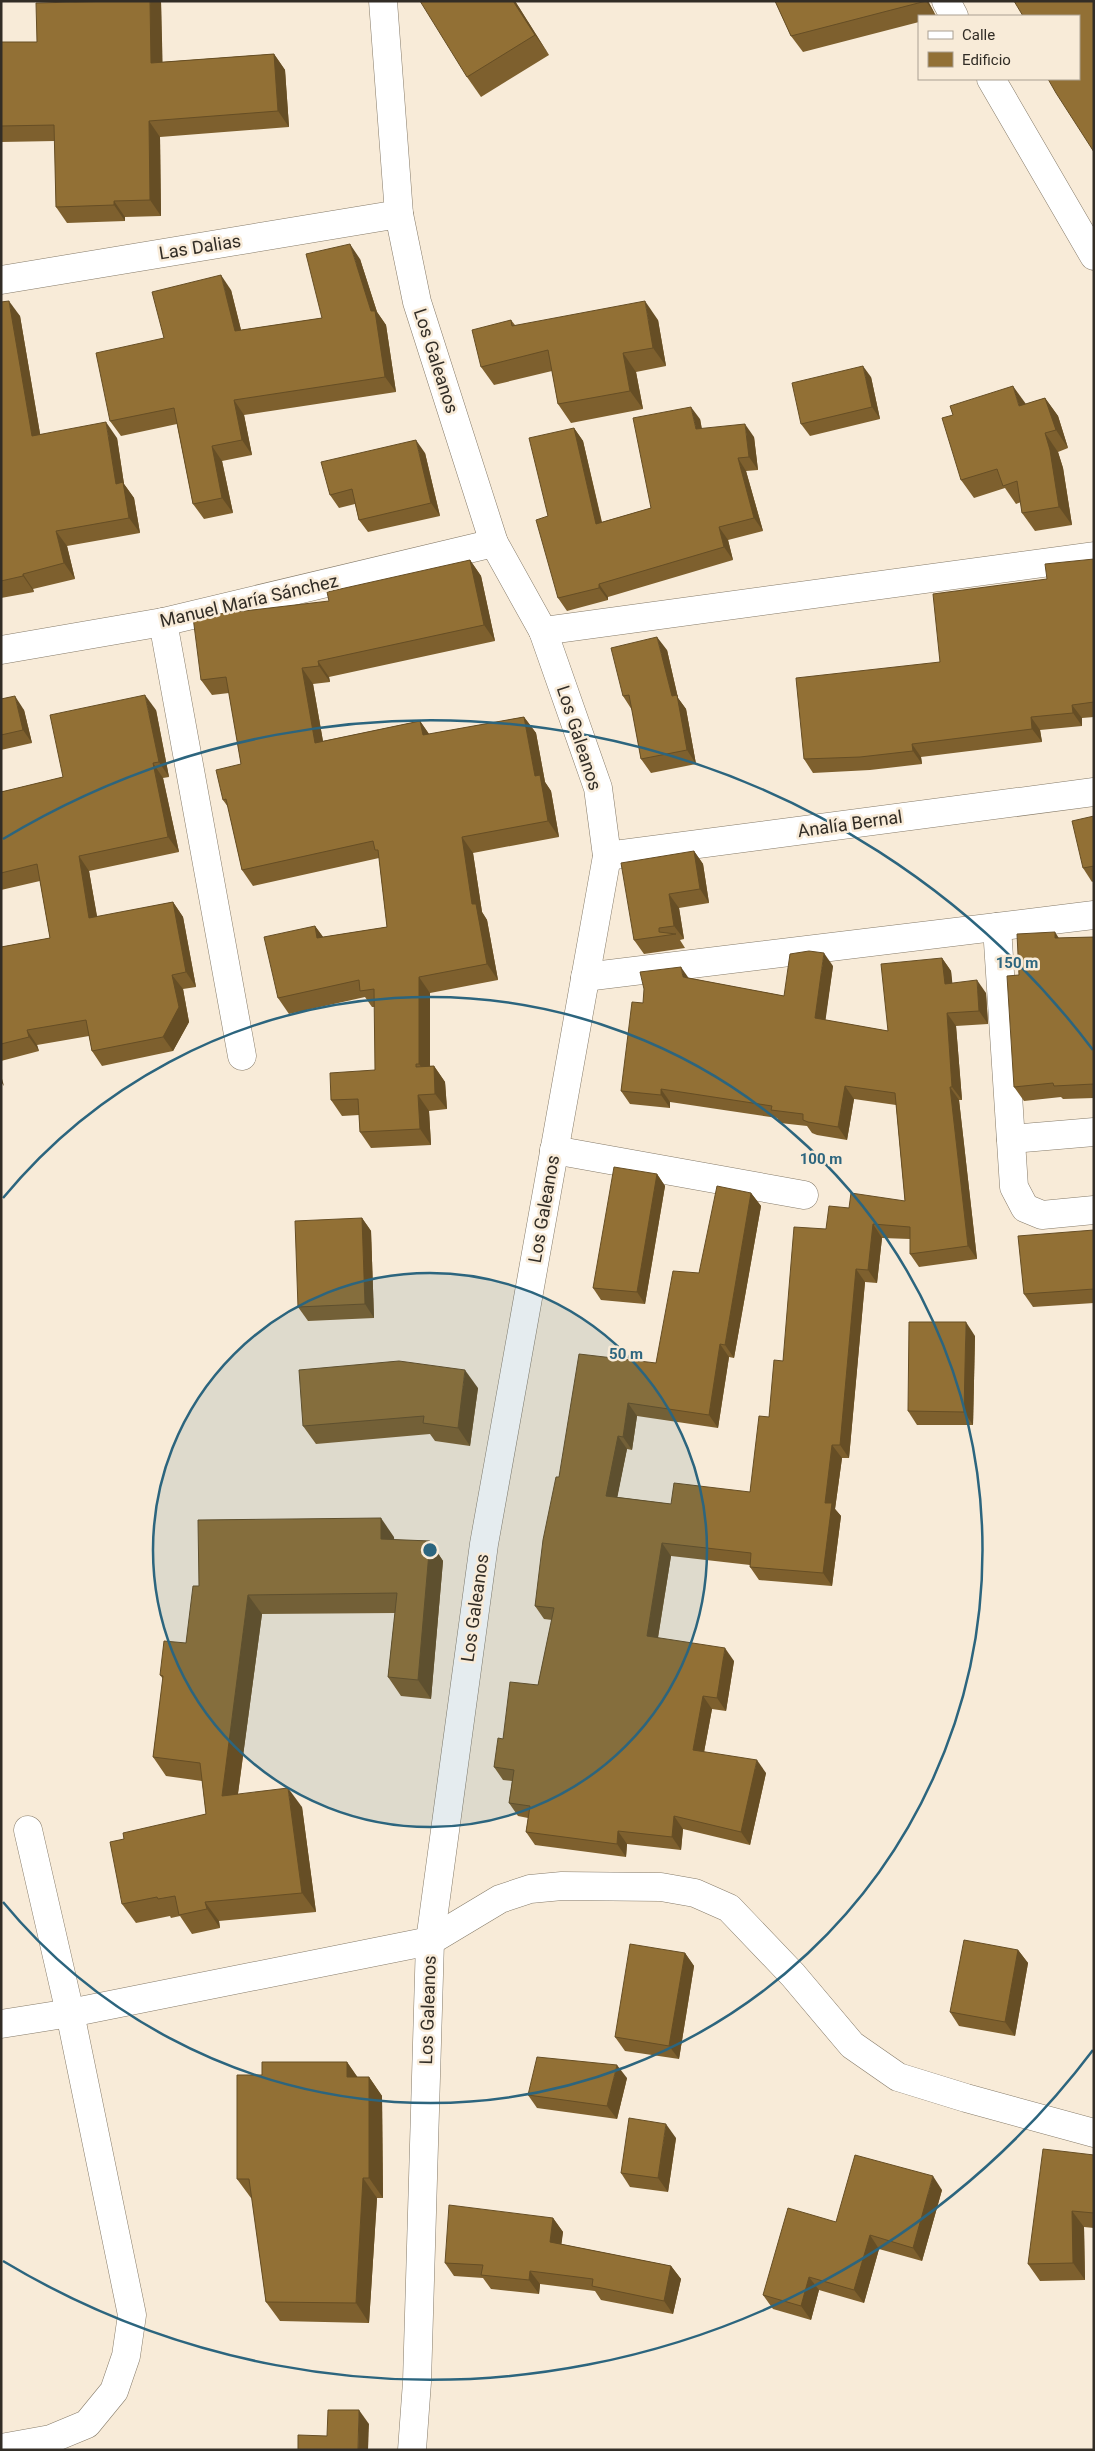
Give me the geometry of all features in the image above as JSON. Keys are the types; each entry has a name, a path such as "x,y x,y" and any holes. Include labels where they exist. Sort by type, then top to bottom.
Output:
{"street":[{"name":"Los Galeanos","path":"383,1 400,214 417,302 494,542 543,631 598,788 607,856 484,1544 430,1941 417,2382 412,2450"},
{"path":"946,1 953,15"},
{"path":"992,80 1094,256"},
{"name":"Las Dalias","path":"1,280 400,214"},
{"name":"Manuel María Sánchez","path":"1,650 163,622 494,542"},
{"path":"543,631 1094,556"},
{"path":"163,622 242,1056"},
{"name":"Analía Bernal","path":"607,856 1094,792"},
{"path":"585,977 1094,915"},
{"path":"997,927 1014,1187 1025,1208 1042,1215 1094,1210"},
{"path":"1011,1139 1094,1132"},
{"path":"554,1150 804,1194"},
{"path":"1,2448 51,2439 86,2424 114,2391 126,2356 132,2315 70,2013 28,1830"},
{"path":"1,2024 70,2013 430,1941 500,1899 530,1889 562,1886 661,1887 695,1893 729,1908 787,1968 852,2045 898,2077 966,2098 1094,2133"}],"building":[{"path":"150,1 151,63 274,54 278,111 149,121 150,200 114,201 114,205 56,207 54,125 1,126 1,42 37,42 36,3"},
{"path":"420,1 513,1 535,35 467,77"},
{"path":"775,1 926,1 791,36"},
{"path":"1014,1 1094,1 1094,152 1049,80 1080,80 1080,15 1022,15"},
{"path":"350,244 371,311 375,311 385,377 234,400 242,440 212,446 222,498 193,504 174,408 110,421 96,353 164,338 152,292 221,275 235,331 322,318 306,254"},
{"path":"9,301 32,436 106,422 116,484 123,482 129,518 56,531 64,563 1,581 1,302"},
{"path":"645,301 653,348 623,353 630,391 558,404 548,350 481,367 472,330 511,320 512,326"},
{"path":"863,366 872,407 801,424 792,383"},
{"path":"1013,386 1019,406 1045,398 1056,430 1045,433 1050,450 1059,507 1022,513 1017,481 1003,486 997,469 961,480 942,418 953,415 950,406"},
{"path":"691,407 696,429 745,424 749,457 738,458 754,518 719,527 724,547 599,584 599,588 558,598 536,520 548,516 529,438 574,428 596,524 651,508 633,418"},
{"path":"416,440 431,503 359,520 352,489 330,495 321,462"},
{"path":"1094,559 1094,702 1072,705 1073,713 1031,717 1032,729 912,744 913,751 860,757 804,759 796,678 940,662 933,594 1047,579 1045,564"},
{"path":"470,560 484,625 318,661 319,666 302,668 315,743 420,721 423,735 524,717 535,776 540,775 548,821 462,837 472,904 476,904 487,964 419,977 419,1064 416,1064 416,1067 434,1066 435,1094 418,1095 420,1129 360,1132 358,1099 331,1100 330,1073 375,1070 374,989 360,991 359,980 278,998 264,937 315,926 317,938 387,927 378,850 375,850 373,841 242,870 226,799 223,800 216,770 241,764 226,677 201,680 193,617 329,601 327,592"},
{"path":"657,637 672,696 677,695 687,750 641,759 629,695 623,696 611,648"},
{"path":"145,695 159,762 153,763 168,837 79,856 89,918 173,902 186,972 172,975 179,1007 163,1037 92,1051 86,1020 27,1030 29,1037 1,1044 1,947 50,938 37,864 1,873 1,792 63,777 50,715"},
{"path":"15,696 23,730 1,735 1,699"},
{"path":"1094,816 1094,866 1083,868 1072,821"},
{"path":"694,851 700,889 669,894 674,926 659,928 659,932 676,934 634,940 621,863"},
{"path":"1055,932 1055,938 1094,937 1094,1084 1054,1086 1053,1083 1014,1087 1007,976 1019,975 1017,934"},
{"path":"809,951 824,953 815,1018 888,1031 881,964 942,958 945,984 977,980 979,1011 947,1013 952,1087 950,1087 968,1246 910,1254 910,1227 873,1224 868,1270 856,1269 840,1445 832,1445 825,1503 832,1503 823,1573 750,1567 751,1553 662,1543 647,1636 725,1648 717,1698 703,1696 693,1750 757,1760 741,1832 674,1816 672,1837 618,1831 617,1844 526,1832 530,1806 509,1803 514,1770 494,1767 498,1738 503,1739 510,1682 538,1685 554,1608 535,1606 543,1540 556,1477 559,1477 579,1354 656,1363 673,1271 699,1273 717,1186 751,1193 725,1345 720,1344 709,1415 628,1403 623,1437 618,1436 606,1496 671,1504 674,1483 750,1492 759,1416 769,1417 774,1360 783,1361 794,1227 826,1229 829,1206 849,1208 851,1193 905,1201 895,1093 845,1086 838,1127 808,1122 803,1120 803,1114 771,1110 772,1106 661,1089 661,1095 621,1091 632,1002 643,1003 644,989 640,972 681,967 683,977 784,996 790,954"},
{"path":"614,1167 657,1174 637,1292 593,1288"},
{"path":"362,1218 365,1304 298,1307 295,1221"},
{"path":"1094,1230 1094,1289 1024,1294 1018,1236"},
{"path":"909,1322 966,1322 964,1412 908,1411"},
{"path":"399,1361 465,1370 458,1428 423,1423 424,1416 303,1426 299,1370"},
{"path":"381,1518 381,1539 430,1541 418,1680 388,1677 397,1593 248,1595 222,1796 288,1788 302,1893 205,1902 207,1909 179,1915 175,1896 158,1899 157,1897 122,1904 110,1842 124,1839 123,1833 206,1814 200,1763 153,1757 163,1676 160,1675 164,1641 186,1643 193,1586 199,1586 198,1520"},
{"path":"964,1940 1018,1950 1005,2022 950,2012"},
{"path":"630,1944 685,1953 669,2046 615,2037"},
{"path":"537,2057 617,2065 607,2106 528,2095"},
{"path":"262,2062 347,2062 347,2077 369,2077 369,2178 363,2178 356,2303 266,2302 249,2179 237,2179 237,2075 262,2075"},
{"path":"629,2118 666,2124 658,2178 621,2173"},
{"path":"1043,2149 1094,2155 1094,2213 1072,2211 1073,2263 1028,2264"},
{"path":"855,2155 933,2176 913,2248 870,2235 854,2290 809,2277 801,2306 763,2295 788,2208 836,2222"},
{"path":"449,2205 553,2218 550,2242 671,2266 664,2301 592,2286 593,2279 530,2271 529,2280 481,2275 483,2265 445,2263"},
{"path":"328,2410 359,2410 358,2450 298,2450 298,2435 327,2436"}]}
